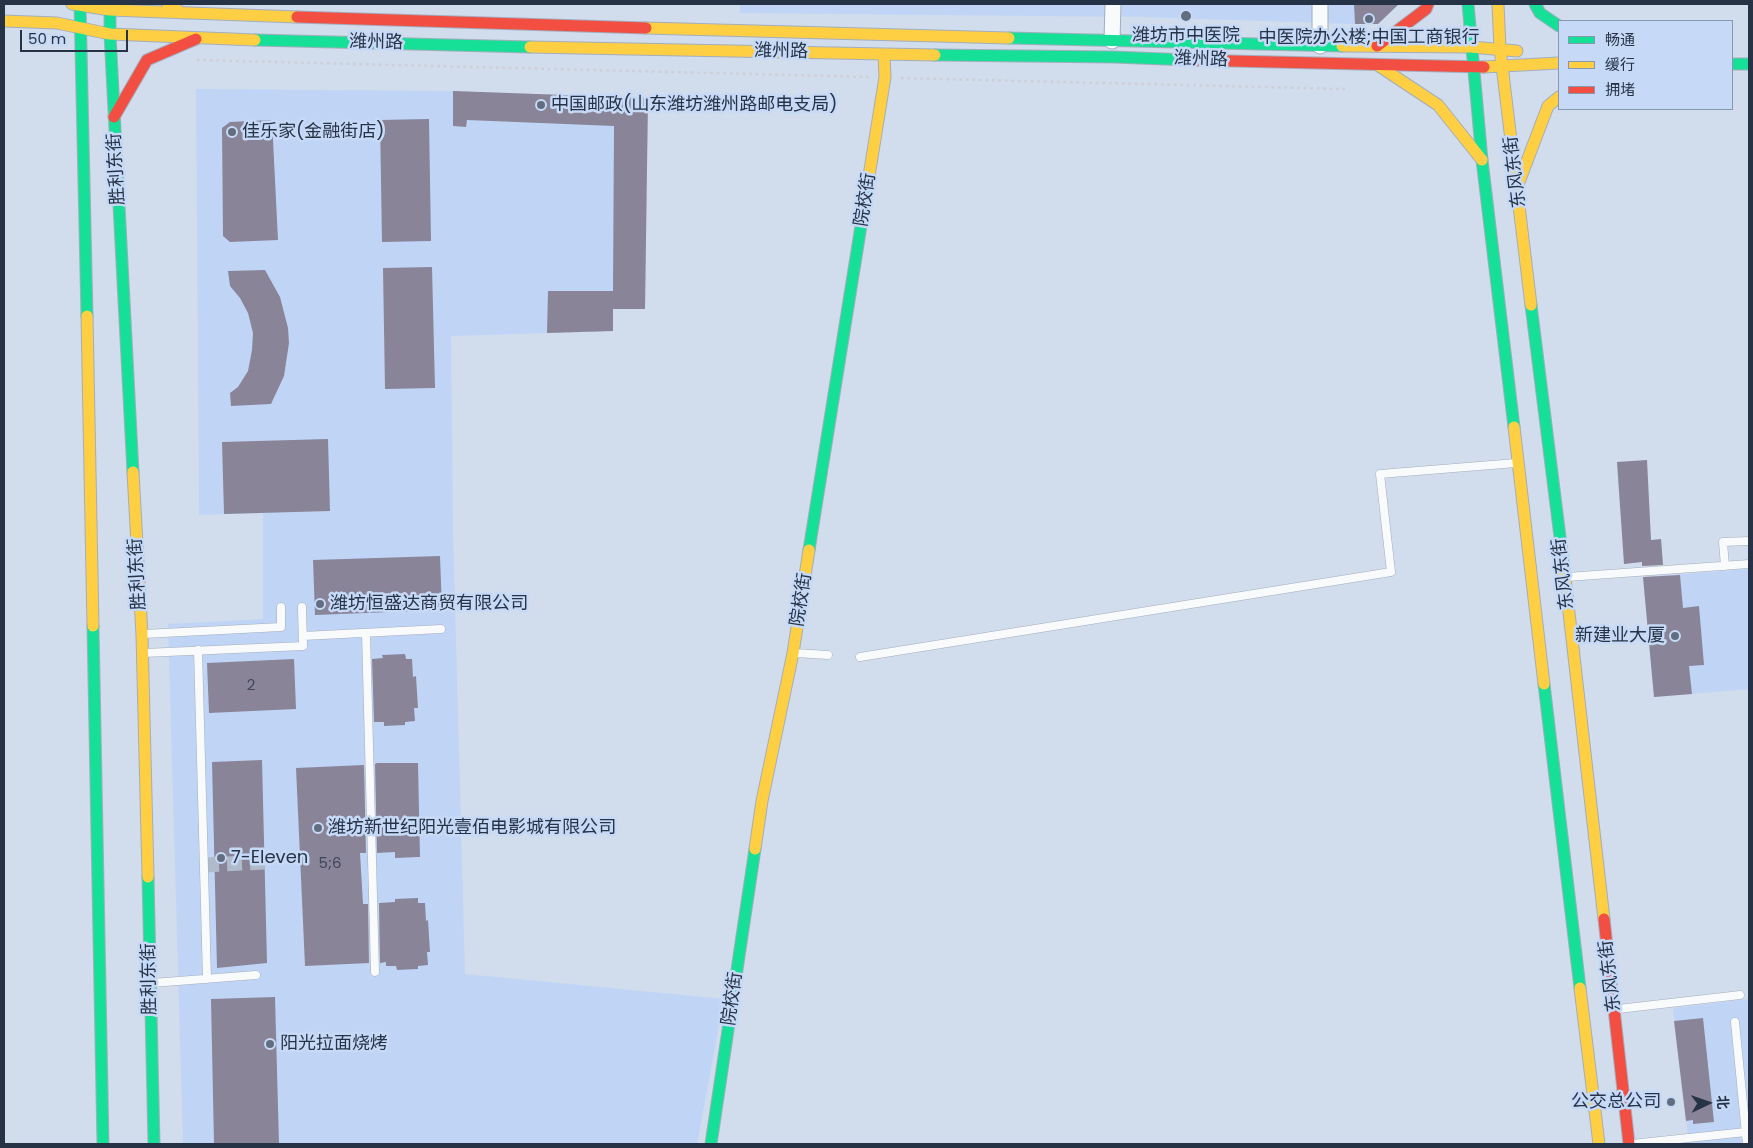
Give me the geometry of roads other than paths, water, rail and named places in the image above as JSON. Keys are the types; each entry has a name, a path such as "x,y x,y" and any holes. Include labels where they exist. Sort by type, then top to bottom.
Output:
{"main road":[{"name":"潍州路","path":"77,4 182,14 1112,41 1320,46 1471,47 1531,54 1558,55"},
{"name":"胜利东街","path":"77,4 82,27 103,1144"},
{"path":"168,4 182,14"},
{"path":"1377,46 1426,9 1428,4"},
{"name":"东风东街","path":"1468,4 1482,160 1598,1144"},
{"name":"东风东街","path":"1498,4 1500,49 1565,578 1630,1144"},
{"path":"1535,4 1540,14 1558,25"},
{"name":"胜利东街","path":"110,7 114,117 142,634 154,1144"},
{"path":"466,9 466,23"},
{"name":"潍州路","path":"4,21 57,23 110,34 196,39 884,55 1113,57 1474,68 1558,63"},
{"path":"114,117 147,60 196,39"},
{"name":"院校街","path":"711,1144 762,801 793,653 885,78 884,55"},
{"path":"1733,64 1749,64"},
{"path":"1379,66 1438,105 1482,160"},
{"path":"1518,186 1548,106 1558,98"}],"street":[{"path":"1112,41 1113,4"},
{"path":"1320,4 1320,46"}],"lane":[{"path":"860,657 1391,572 1380,474 1518,462"},
{"path":"1725,566 1723,542 1749,541"},
{"path":"1565,578 1749,564"},
{"path":"142,634 282,627 281,607"},
{"path":"142,653 303,646 302,607"},
{"path":"303,636 441,629"},
{"path":"366,633 375,972"},
{"path":"198,650 207,979"},
{"path":"793,653 828,655"},
{"path":"150,983 256,975"},
{"path":"1615,1010 1740,995"},
{"path":"1735,1022 1748,1144"},
{"path":"1630,1144 1746,1132"}],"tunnel":[{"path":"204,865 265,862"}],"place":[{"name":"潍坊市中医院","path":"1186,16"},
{"name":"中医院办公楼;中国工商银行","path":"1369,19"},
{"name":"中国邮政(山东潍坊潍州路邮电支局)","path":"541,105"},
{"name":"佳乐家(金融街店)","path":"232,132"},
{"name":"潍坊恒盛达商贸有限公司","path":"320,604"},
{"name":"新建业大厦","path":"1675,636"},
{"name":"潍坊新世纪阳光壹佰电影城有限公司","path":"318,828"},
{"name":"7-Eleven","path":"221,858"},
{"name":"阳光拉面烧烤","path":"270,1044"},
{"name":"公交总公司","path":"1671,1102"}]}
